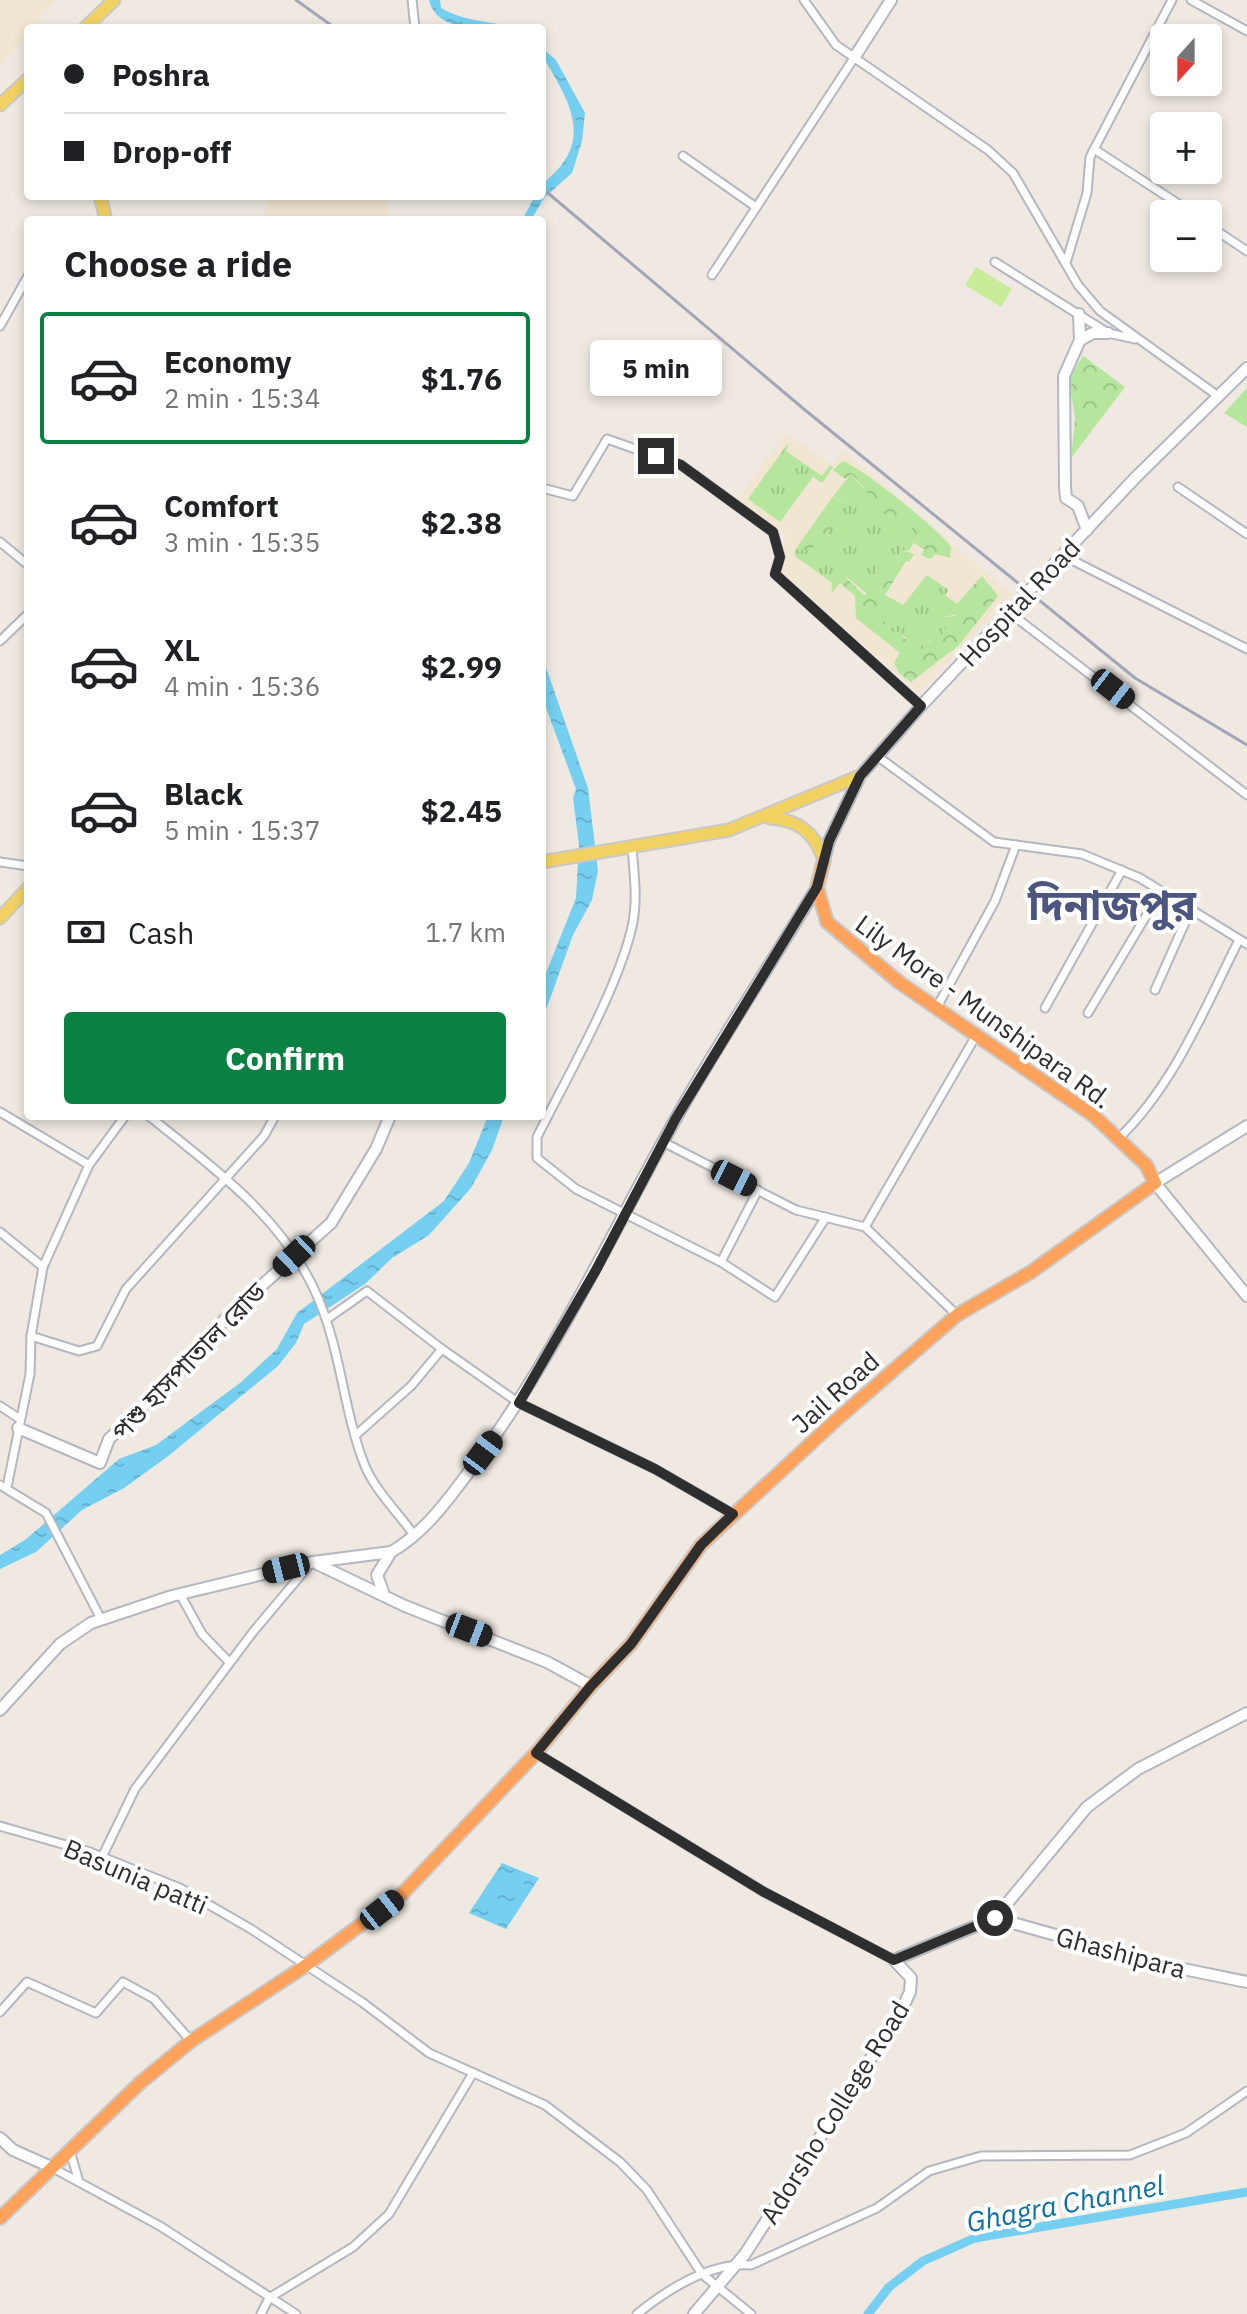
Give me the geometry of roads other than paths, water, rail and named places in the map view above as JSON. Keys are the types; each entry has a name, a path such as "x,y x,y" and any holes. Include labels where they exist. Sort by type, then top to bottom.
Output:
{"highway":[{"path":"817,887 824,860"},
{"name":"Lily More - Munshipara Rd.","path":"817,887 827,922 900,983 1094,1116 1146,1165 1155,1183"},
{"name":"Jail Road","path":"0,2218 141,2082 191,2041 305,1966 402,1894 536,1753 591,1686 631,1644 701,1545 733,1514 957,1315 1031,1272 1155,1183"}],"main road":[{"path":"90,24 114,0"},
{"path":"100,24 104,12"},
{"path":"0,105 24,83"},
{"path":"546,861 729,830 860,776"},
{"path":"765,817 791,821 804,828 819,846 824,860"},
{"path":"0,918 24,892"}],"street":[{"path":"412,0 415,24"},
{"path":"804,0 836,45 988,150 1004,165 1078,285 1100,311 1218,396"},
{"path":"712,275 891,0"},
{"path":"1066,263 1087,193 1094,149 1172,0"},
{"path":"1191,0 1247,31"},
{"path":"1094,149 1172,200"},
{"path":"683,156 756,207"},
{"path":"1222,234 1247,251"},
{"path":"995,262 1108,333"},
{"path":"0,326 24,283"},
{"path":"1079,314 1080,340 1064,376 1065,487 1066,498 1078,506 1087,530"},
{"path":"1080,340 1093,333 1138,339"},
{"name":"Hospital Road","path":"824,860 829,841 860,776 877,756 1087,530 1247,368"},
{"path":"546,489 573,496 607,439 681,465 773,532 780,557 775,574 921,706"},
{"path":"1178,487 1247,534"},
{"path":"0,542 24,562"},
{"path":"1064,556 1247,649"},
{"path":"1010,613 1247,795"},
{"path":"0,641 24,618"},
{"path":"877,756 994,842 1082,854 1122,870 1243,942 1148,1110 1118,1139"},
{"path":"937,1007 995,901 1016,845"},
{"path":"546,1118 608,991 632,928 636,895 632,847"},
{"path":"0,862 24,865"},
{"path":"1045,1008 1122,870"},
{"path":"383,1592 377,1575 391,1552 414,1535 449,1498 519,1403 663,1142 817,887"},
{"path":"1088,1013 1161,891"},
{"path":"1155,990 1191,909"},
{"path":"865,1227 977,1034"},
{"path":"0,1112 89,1165"},
{"path":"101,1619 46,1513 4,1486 30,1374 31,1336 43,1267 89,1165 122,1120"},
{"path":"154,1120 258,1206 294,1256 314,1288 326,1317 365,1467 414,1535"},
{"path":"31,1336 79,1351 97,1346 126,1289 179,1226 264,1136 273,1120"},
{"name":"পশু হাসপাতাল রোড","path":"19,1423 100,1463 109,1439 182,1369 227,1317 331,1223 376,1149 388,1120"},
{"path":"545,1120 537,1137 537,1158 576,1189 721,1262 777,1297 826,1217"},
{"path":"1247,1126 1155,1183 1247,1296"},
{"path":"663,1142 796,1210 865,1227 957,1315"},
{"path":"721,1262 758,1190"},
{"path":"0,1232 43,1267"},
{"path":"326,1317 367,1291 519,1403 655,1469 733,1514"},
{"path":"357,1434 411,1386 442,1349"},
{"path":"0,1406 19,1423"},
{"path":"0,1710 60,1644 101,1619 180,1594 313,1562 391,1552"},
{"path":"313,1562 383,1592 405,1606 547,1662 591,1686"},
{"path":"102,1857 135,1789 229,1662 313,1562"},
{"path":"180,1594 202,1634 229,1662"},
{"path":"536,1753 764,1892 894,1960 995,1918 1087,1807 1138,1769 1247,1713"},
{"name":"Basunia patti","path":"0,1826 102,1857 180,1888 251,1929 362,2002 429,2053 545,2105 620,2162 647,2190 702,2274 751,2314"},
{"name":"Ghashipara","path":"995,1918 1159,1964 1247,1982"},
{"name":"Adorsho College Road","path":"735,2263 745,2254 900,2013 910,1992 911,1978 894,1960"},
{"path":"0,2012 27,1982 96,2013 123,1982 154,1999 191,2041"},
{"path":"261,2314 269,2298 353,2247 389,2214 473,2073"},
{"path":"637,2314 702,2274 735,2263 751,2265 877,2208 929,2171 981,2156 1130,2155 1186,2133 1247,2091"},
{"path":"0,2138 13,2150 160,2226 296,2314"},
{"path":"69,2149 80,2182"},
{"path":"694,2314 735,2263"}],"water":[{"path":"429,0 440,0 441,8 459,16 495,24 453,24 434,11"},
{"path":"546,51 556,60 585,113 582,141 572,173 546,196 546,182 563,163 574,135 569,108 546,62"},
{"path":"533,200 543,200 533,216 524,216"},
{"path":"546,667 588,788 598,871 592,900 573,935 546,1010 546,973 576,898 579,845 573,798 576,789 546,708"},
{"path":"486,1120 503,1120 492,1150 471,1188 429,1235 392,1258 365,1284 304,1324 296,1343 278,1366 167,1457 124,1488 82,1510 36,1552 0,1569 0,1555 25,1540 119,1459 156,1445 240,1383 277,1349 297,1313 444,1201 469,1163"},
{"path":"502,1863 539,1878 506,1929 469,1913"}],"waterway":[{"name":"Ghagra Channel","path":"868,2314 889,2287 923,2261 975,2238 1247,2192"}],"railway":[{"path":"296,0 329,24"},
{"path":"546,191 805,410 1135,678 1247,745"}],"district":[{"name":"দিনাজপুর","path":"1112,904"}]}
